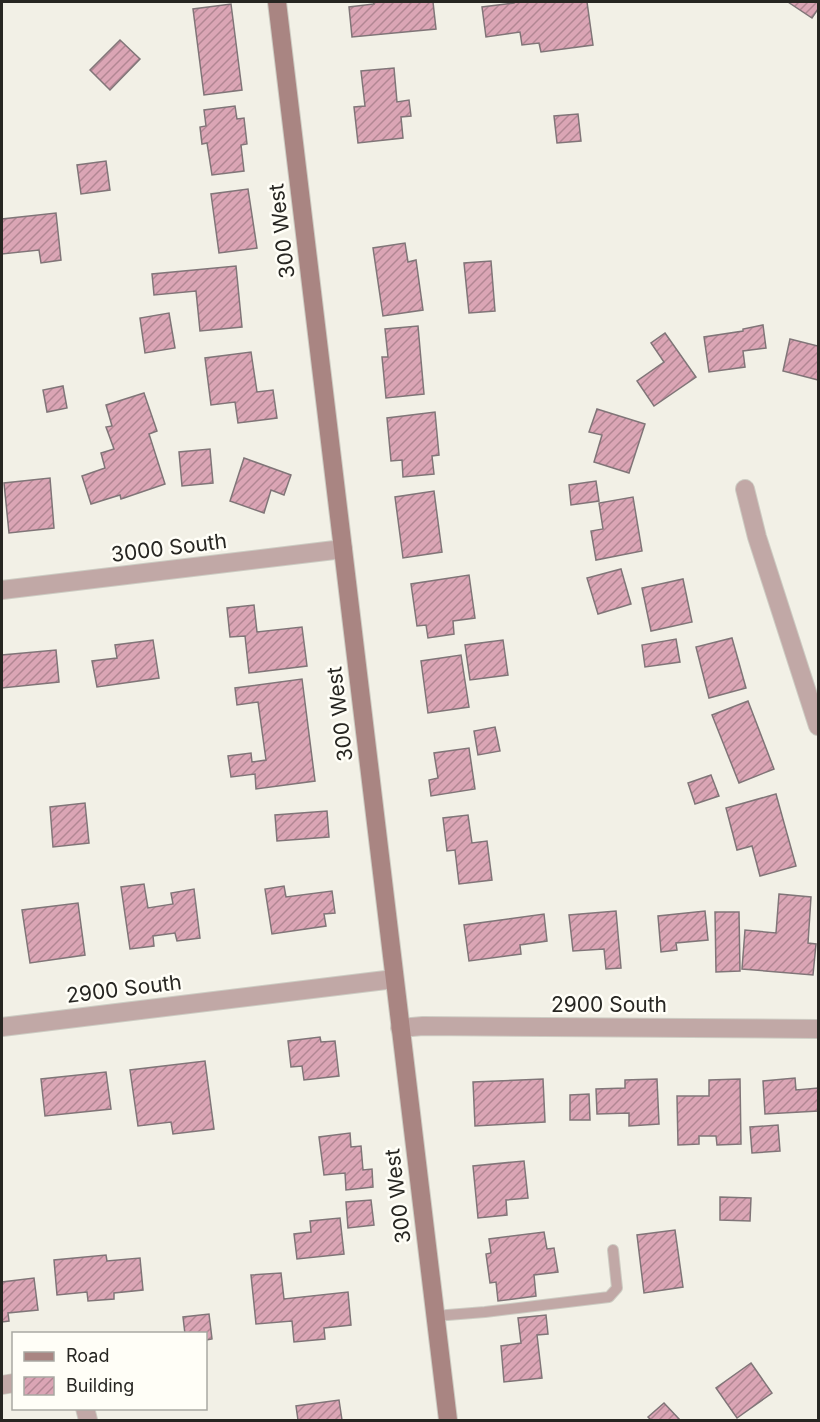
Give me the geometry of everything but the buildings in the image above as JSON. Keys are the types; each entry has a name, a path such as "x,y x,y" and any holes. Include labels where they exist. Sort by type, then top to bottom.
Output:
{"street":[{"name":"300 West","path":"277,2 448,1420"},
{"path":"745,489 757,537 819,726"},
{"name":"3000 South","path":"2,590 343,549"},
{"name":"2900 South","path":"2,1027 394,979"},
{"name":"2900 South","path":"400,1028 423,1026 819,1029"}],"lane":[{"path":"435,1316 609,1297 617,1288 613,1250"}]}
